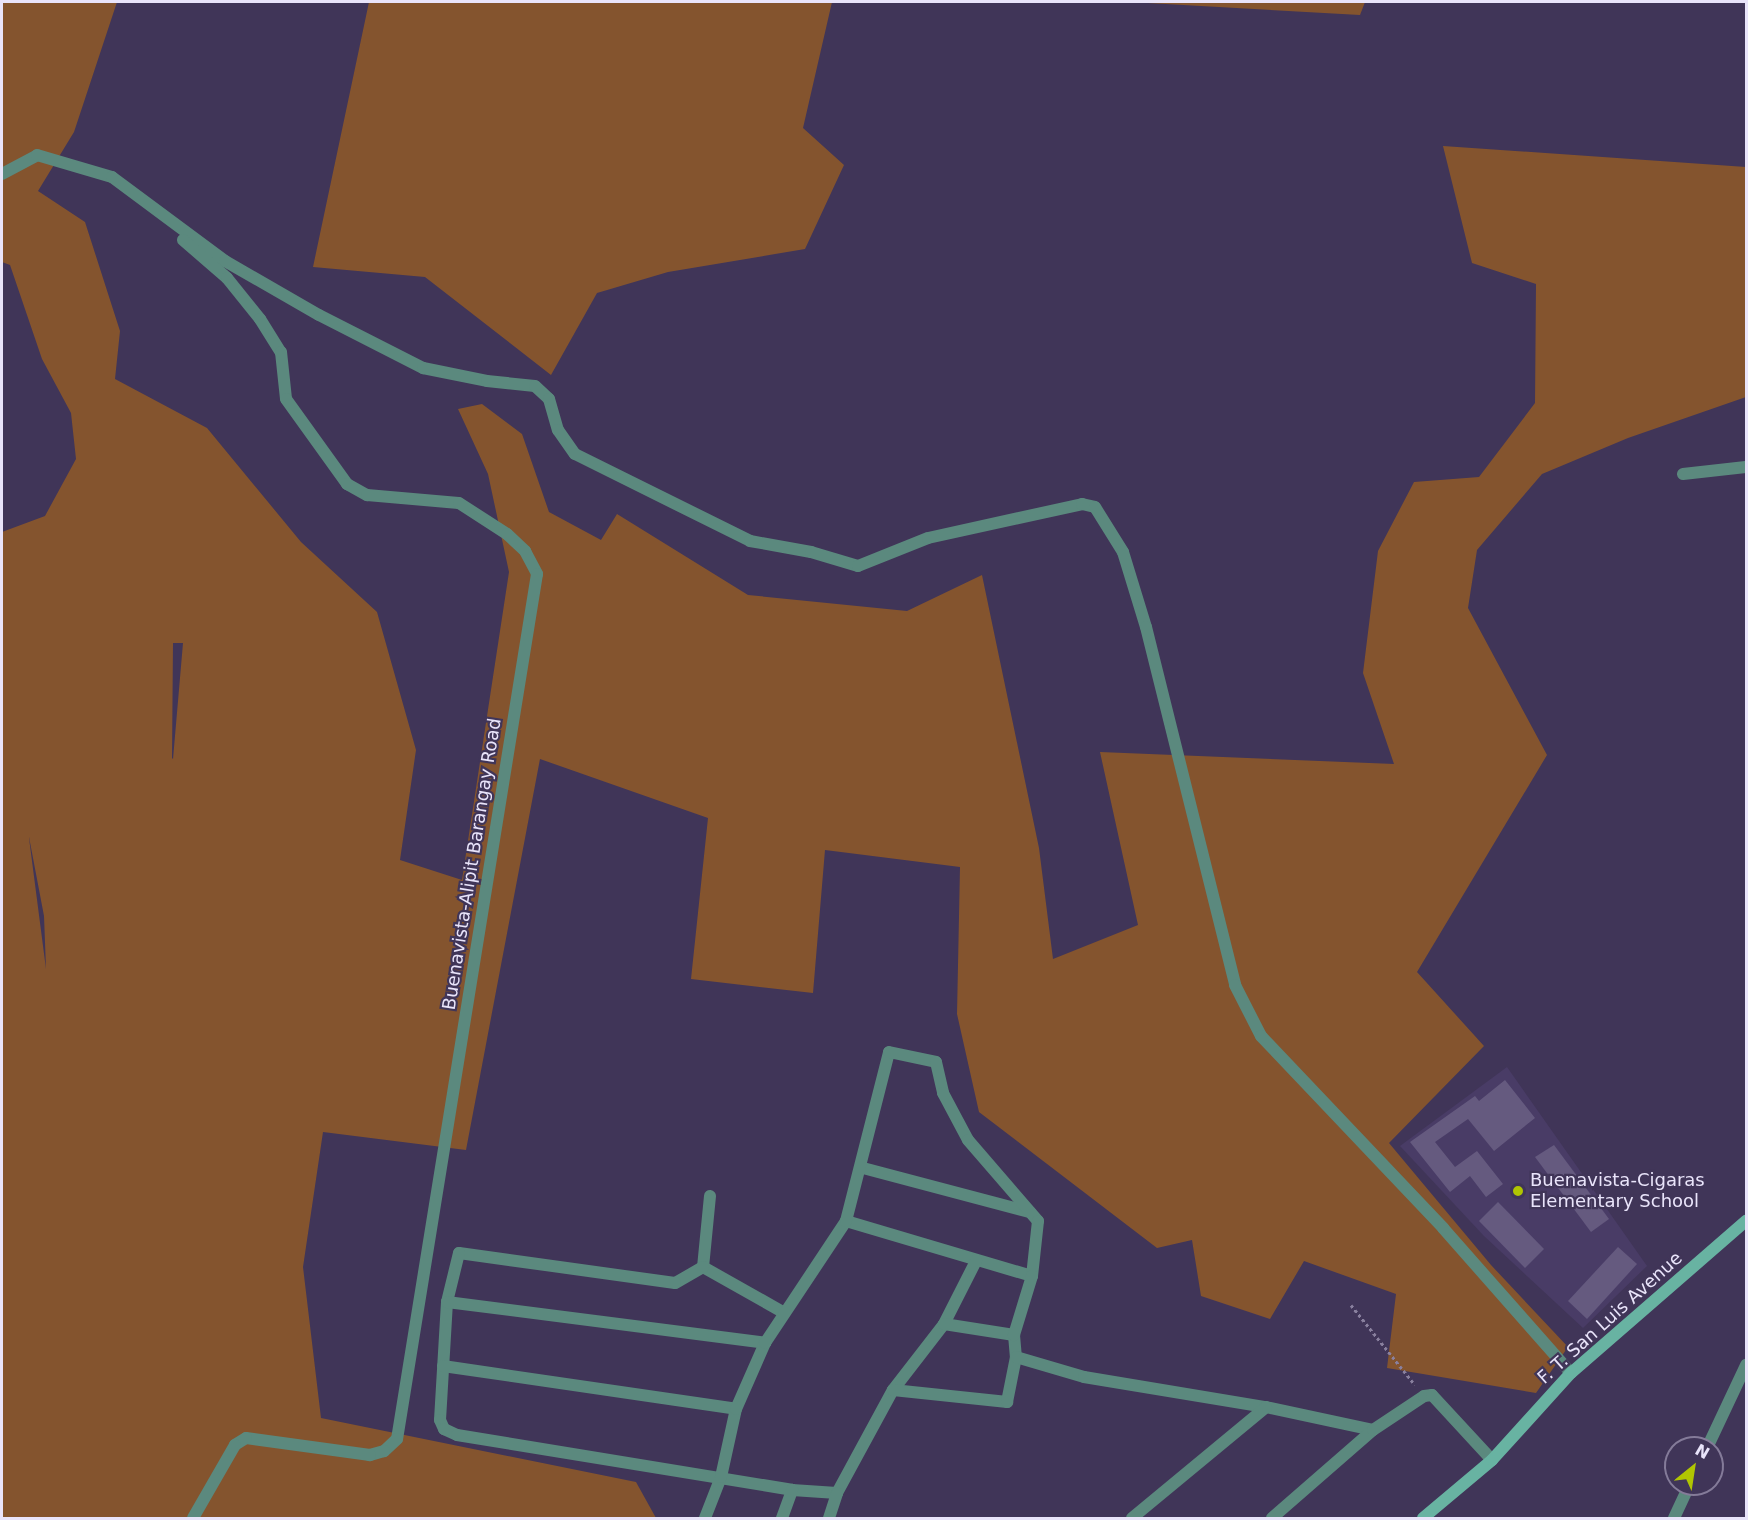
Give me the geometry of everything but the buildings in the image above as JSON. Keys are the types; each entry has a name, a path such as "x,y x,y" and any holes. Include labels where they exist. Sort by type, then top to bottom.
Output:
{"main road":[{"name":"F. T. San Luis Avenue","path":"1423,1518 1492,1460 1571,1373 1746,1221"}],"street":[{"path":"6,171 37,156 86,167 112,177 150,203 177,230 319,315 423,368 487,381 535,386 549,399 558,430 575,454 750,541 811,552 858,566 928,538 1082,504 1095,507 1123,552 1152,650 1233,975 1261,1036 1443,1228 1571,1373"},
{"name":"Buenavista-Alipit Barangay Road","path":"177,230 202,259 227,278 260,319 281,352 286,399 347,484 367,495 459,503 507,534 525,551 537,574 397,1438 384,1451 370,1455 246,1438 235,1444 193,1518"},
{"path":"1683,474 1746,467"},
{"path":"705,1518 720,1477 736,1409 765,1343 783,1312 846,1221 863,1168 889,1052 936,1062 943,1093 969,1140 1038,1221 1032,1276 1014,1335 1016,1357 1007,1402 893,1390"},
{"path":"863,1168 1030,1213"},
{"path":"702,1267 710,1196"},
{"path":"846,1221 1032,1276"},
{"path":"702,1267 675,1283 459,1253 447,1302 440,1420 444,1430 457,1435 792,1490 837,1493"},
{"path":"829,1518 837,1493 893,1390 944,1324 976,1261"},
{"path":"702,1267 783,1312"},
{"path":"447,1302 765,1343"},
{"path":"944,1324 1014,1335"},
{"path":"1016,1357 1084,1377 1266,1407 1373,1430"},
{"path":"1713,1436 1746,1365"},
{"path":"443,1366 736,1409"},
{"path":"1272,1518 1373,1430 1424,1396 1432,1395 1492,1460"},
{"path":"1132,1518 1266,1407"},
{"path":"782,1518 792,1490"},
{"path":"1674,1518 1684,1496"}],"path":[{"path":"1351,1305 1424,1396"}],"shaded area":[{"path":"2,2 117,2 74,132 38,191 85,222 120,331 115,379 207,428 301,542 377,612 416,750 400,860 462,880 509,572 488,474 458,409 482,404 522,434 549,512 601,540 617,514 748,595 907,611 982,575 1039,848 1053,959 1138,925 1100,752 1394,764 1363,673 1378,551 1414,482 1479,477 1535,403 1536,284 1472,263 1443,146 1746,167 1746,397 1628,438 1542,474 1477,550 1468,608 1547,755 1417,972 1484,1046 1389,1143 1491,1265 1568,1347 1536,1393 1387,1368 1396,1294 1304,1261 1270,1319 1201,1296 1192,1240 1157,1248 979,1112 957,1014 960,867 825,850 813,993 691,979 708,818 540,759 466,1150 323,1132 303,1267 321,1418 636,1482 656,1518 2,1518 2,532 45,516 76,459 71,413 42,359 10,265 2,262","holes":["173,643 183,643 173,759 172,758","29,838 44,916 46,969"]},
{"path":"369,2 832,2 803,128 844,165 805,249 668,272 597,293 551,375 425,277 313,267"},
{"path":"1130,2 1365,2 1360,15"},
{"name":"Buenavista-Cigaras Elementary School","path":"1507,1067 1647,1266 1583,1328 1484,1236 1400,1146"}],"place":[{"name":"Buenavista-Cigaras Elementary School","path":"1518,1191"}]}
